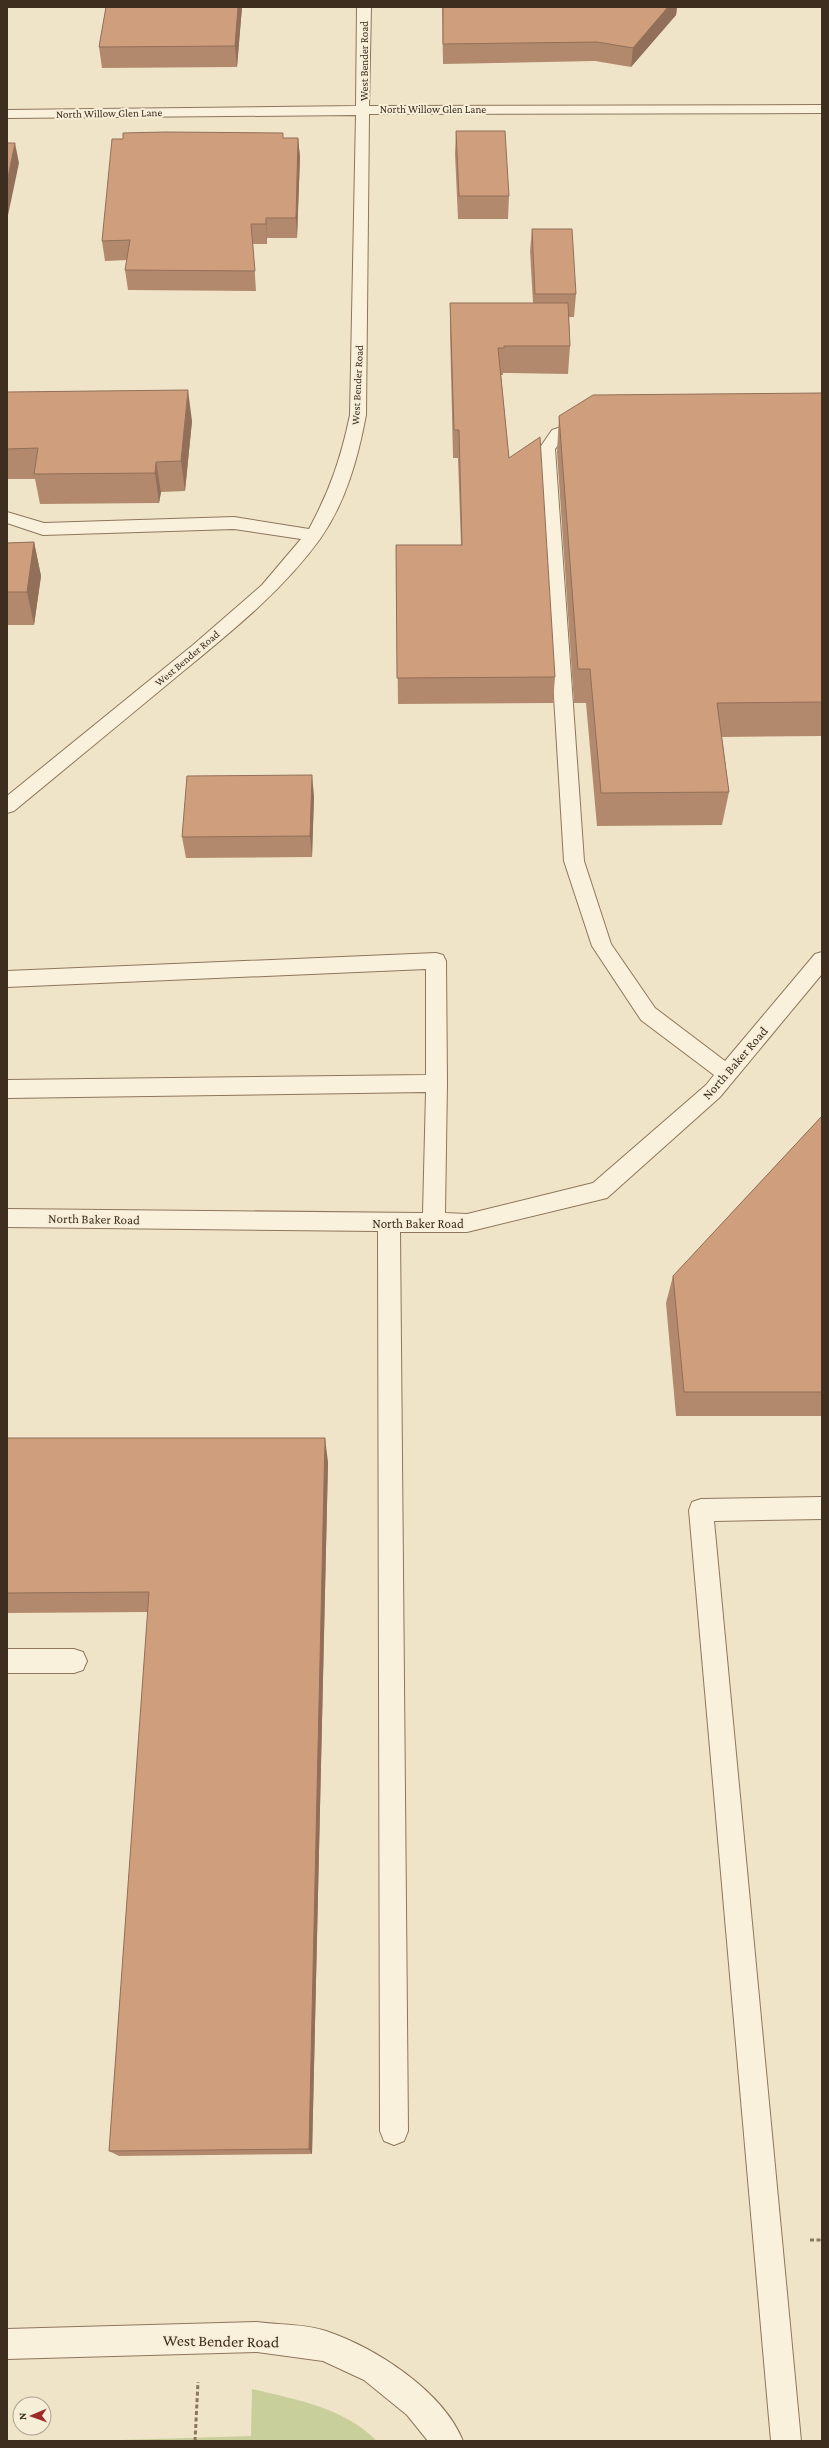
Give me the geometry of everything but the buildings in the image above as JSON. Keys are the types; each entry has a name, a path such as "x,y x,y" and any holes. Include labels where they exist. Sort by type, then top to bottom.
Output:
{"street":[{"name":"West Bender Road","path":"7,806 199,649 268,589 314,534 339,488 350,456 358,415 364,110 364,7"},
{"name":"North Willow Glen Lane","path":"7,114 818,107"},
{"path":"604,422 589,423 558,434 547,449 574,861 602,946 648,1014 727,1074"},
{"path":"7,517 43,529 234,523 314,534"},
{"name":"North Baker Road","path":"7,1218 467,1223 598,1191 713,1091 822,960"},
{"path":"7,979 436,961 437,1083 434,1223"},
{"path":"7,1089 437,1083"},
{"path":"389,1223 394,2131"},
{"path":"786,2441 701,1510 822,1508"},
{"path":"7,1661 74,1661"},
{"name":"West Bender Road","path":"7,2344 257,2337 325,2346 375,2369 418,2404 448,2441"}],"path":[{"path":"195,2441 200,2339"}],"green space":[{"path":"252,2389 319,2406 350,2420 377,2441 88,2441 251,2436"}]}
